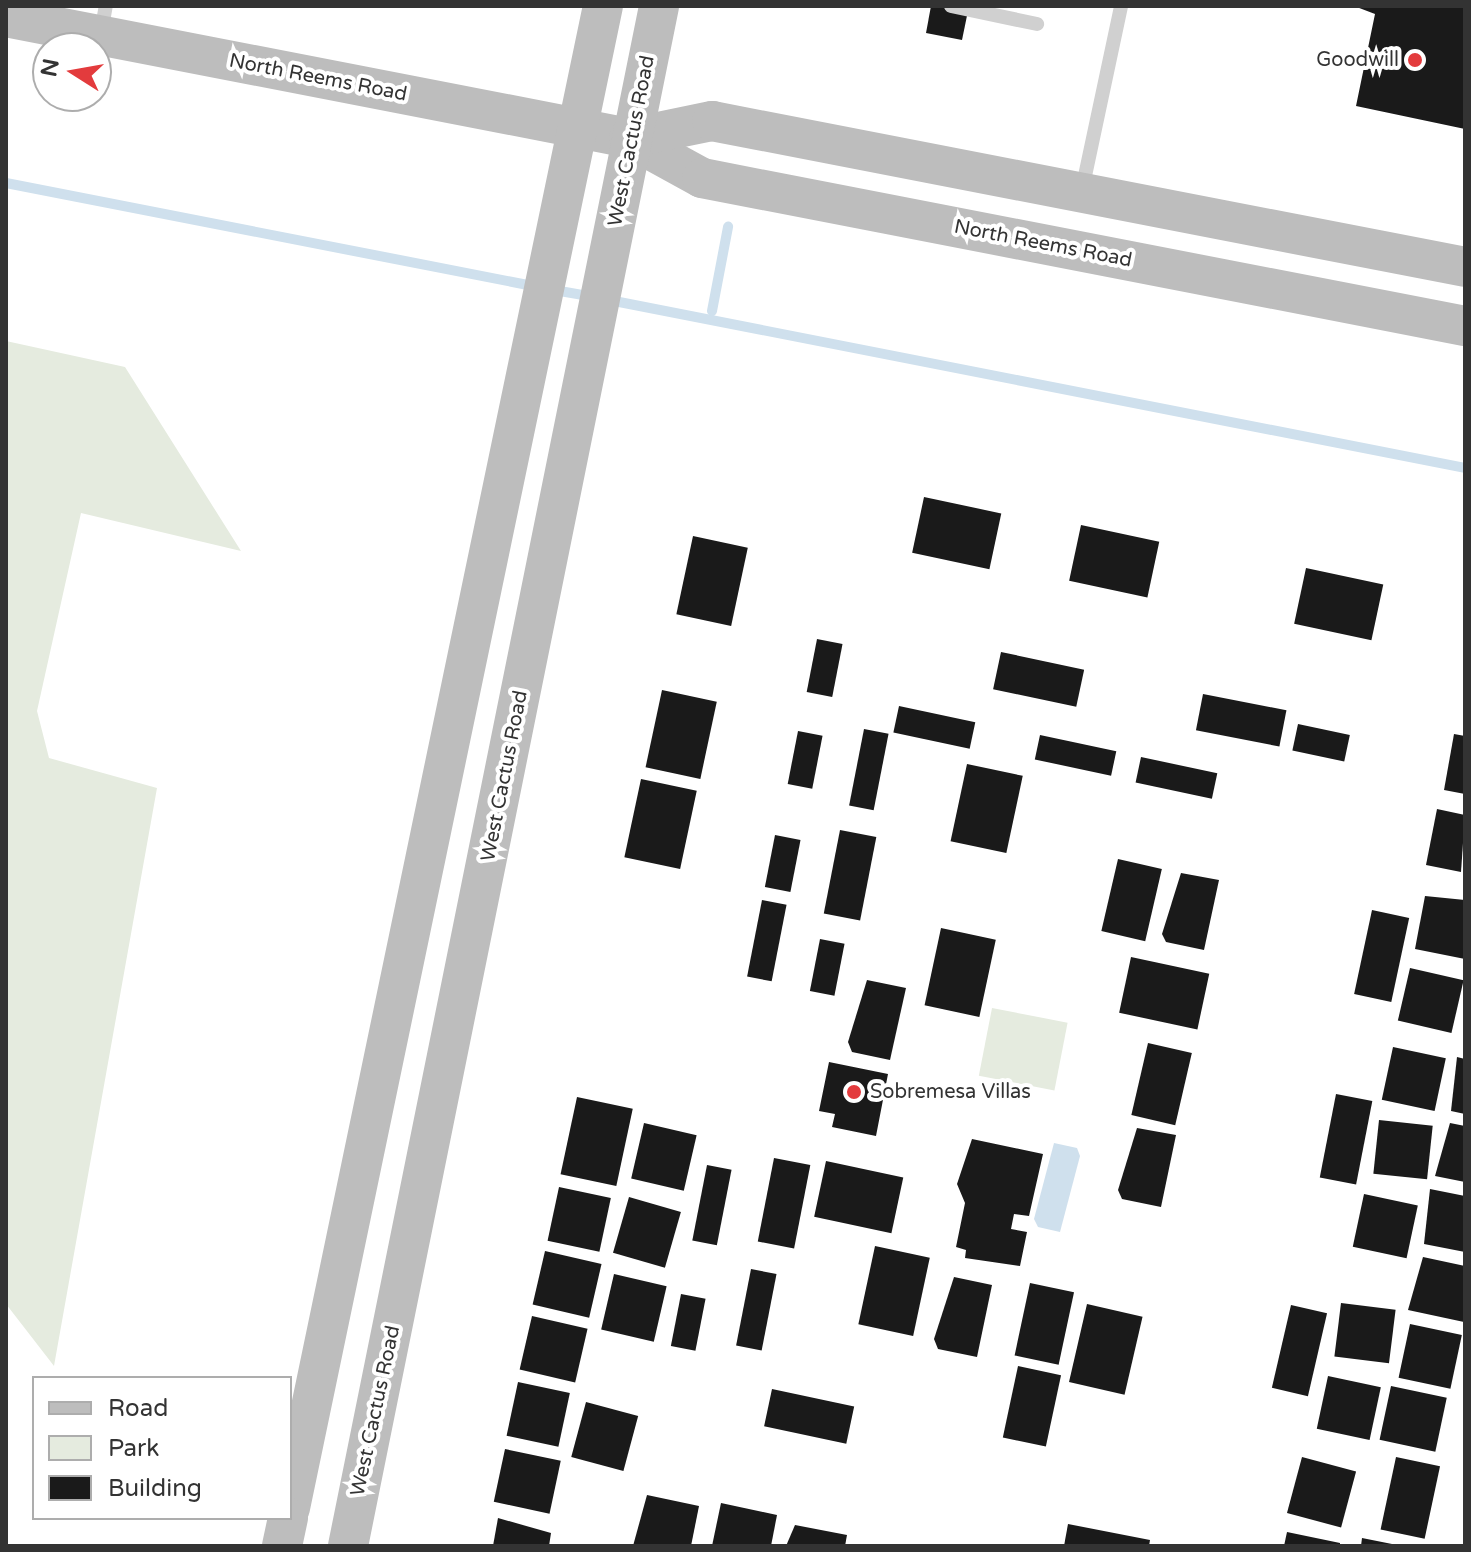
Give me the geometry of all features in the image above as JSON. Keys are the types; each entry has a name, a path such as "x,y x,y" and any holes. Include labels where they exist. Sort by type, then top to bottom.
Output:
{"main road":[{"path":"292,1498 603,6"},
{"name":"West Cactus Road","path":"348,1546 629,138 659,6"},
{"name":"North Reems Road","path":"6,17 104,20 576,129 629,138 702,178 1465,326"},
{"name":"North Reems Road","path":"629,138 712,121 1465,267"},
{"path":"282,1546 288,1520"}],"lane":[{"path":"951,6 1037,24"},
{"path":"1082,191 1121,6"}],"green space":[{"path":"6,341 125,367 241,551 81,513 37,711 49,758 157,788 54,1366 6,1304"},
{"path":"992,1008 1068,1023 1054,1090 979,1076"}],"water":[{"path":"1054,1143 1077,1148 1080,1156 1060,1232 1038,1227 1034,1219"}],"building":[{"path":"931,6 969,6 962,40 926,33"},
{"name":"Goodwill","path":"1354,6 1465,6 1465,129 1356,106 1375,14"},
{"path":"924,497 1001,513 989,569 912,553"},
{"path":"1081,525 1159,542 1147,597 1069,581"},
{"path":"693,536 748,548 731,626 676,614"},
{"path":"1306,568 1383,584 1371,640 1294,624"},
{"path":"817,639 843,644 832,697 807,692"},
{"path":"1001,652 1084,670 1076,707 993,689"},
{"path":"662,690 717,702 700,779 646,767"},
{"path":"1203,694 1286,710 1279,747 1196,730"},
{"path":"899,706 975,722 970,749 893,732"},
{"path":"1298,724 1350,735 1344,761 1292,750"},
{"path":"864,729 889,734 874,810 849,806"},
{"path":"798,731 823,736 812,789 788,784"},
{"path":"1454,734 1465,736 1465,794 1444,790"},
{"path":"1040,735 1116,751 1111,776 1035,759"},
{"path":"1141,757 1217,773 1212,799 1136,782"},
{"path":"967,764 1023,776 1006,853 951,841"},
{"path":"641,779 697,791 680,869 624,857"},
{"path":"1437,809 1465,815 1461,872 1426,865"},
{"path":"840,830 876,837 860,920 824,913"},
{"path":"775,835 801,840 790,892 765,887"},
{"path":"1118,859 1162,869 1145,941 1101,931"},
{"path":"1181,873 1219,880 1204,950 1166,942 1162,934"},
{"path":"1425,896 1465,900 1465,959 1415,949"},
{"path":"762,900 787,905 772,981 747,977"},
{"path":"1372,910 1409,918 1391,1002 1354,994"},
{"path":"941,928 996,940 979,1017 925,1005"},
{"path":"820,939 845,944 834,996 810,991"},
{"path":"1131,957 1209,974 1197,1029 1119,1013"},
{"path":"1410,968 1464,980 1451,1033 1398,1021"},
{"path":"867,980 906,988 890,1060 852,1052 848,1042"},
{"path":"1148,1043 1192,1053 1175,1125 1131,1115"},
{"path":"1393,1047 1446,1058 1435,1111 1382,1100"},
{"path":"1457,1057 1465,1059 1465,1114 1451,1111"},
{"name":"Sobremesa Villas","path":"829,1062 888,1074 876,1136 832,1127 835,1114 819,1111"},
{"path":"1336,1094 1372,1101 1356,1184 1320,1177"},
{"path":"577,1097 633,1109 616,1186 561,1174"},
{"path":"1379,1120 1433,1126 1427,1179 1373,1174"},
{"path":"644,1123 697,1135 684,1191 631,1179"},
{"path":"1450,1123 1465,1126 1465,1182 1435,1176"},
{"path":"1137,1128 1176,1135 1161,1207 1122,1199 1118,1190"},
{"path":"972,1139 1043,1154 1029,1216 1014,1214 1011,1229 1027,1232 1020,1266 965,1258 966,1250 956,1247 965,1203 957,1184"},
{"path":"774,1158 810,1165 794,1248 758,1241"},
{"path":"826,1161 903,1177 891,1233 814,1217"},
{"path":"707,1165 732,1170 717,1245 692,1241"},
{"path":"559,1187 611,1198 599,1252 548,1241"},
{"path":"1430,1189 1465,1196 1465,1252 1424,1244"},
{"path":"1364,1194 1418,1205 1407,1258 1353,1247"},
{"path":"629,1197 681,1212 665,1268 613,1253"},
{"path":"875,1246 930,1258 913,1336 858,1324"},
{"path":"545,1251 602,1264 589,1318 533,1305"},
{"path":"1423,1257 1465,1266 1464,1322 1408,1310"},
{"path":"751,1269 777,1274 762,1351 736,1346"},
{"path":"614,1274 667,1286 654,1342 601,1330"},
{"path":"954,1277 992,1285 977,1357 938,1349 934,1339"},
{"path":"1030,1283 1074,1292 1059,1365 1015,1355"},
{"path":"681,1294 706,1299 695,1351 671,1346"},
{"path":"1341,1303 1396,1310 1389,1363 1334,1357"},
{"path":"1087,1304 1143,1317 1125,1395 1069,1382"},
{"path":"1291,1305 1327,1313 1308,1396 1272,1388"},
{"path":"532,1316 588,1329 575,1382 520,1370"},
{"path":"1410,1324 1462,1335 1450,1389 1399,1378"},
{"path":"1018,1366 1061,1375 1046,1447 1003,1437"},
{"path":"1328,1376 1381,1387 1370,1440 1317,1429"},
{"path":"518,1382 570,1393 558,1447 507,1436"},
{"path":"1391,1386 1447,1398 1435,1452 1380,1440"},
{"path":"772,1389 854,1406 846,1444 764,1426"},
{"path":"586,1402 638,1416 623,1471 571,1457"},
{"path":"505,1449 561,1461 550,1514 494,1502"},
{"path":"1302,1457 1356,1471 1341,1528 1287,1513"},
{"path":"1396,1457 1440,1466 1425,1539 1381,1529"},
{"path":"647,1495 699,1506 691,1546 633,1546"},
{"path":"721,1503 777,1515 771,1546 712,1546"},
{"path":"498,1518 551,1533 549,1546 493,1546"},
{"path":"1068,1524 1150,1540 1149,1546 1064,1546"},
{"path":"795,1525 847,1535 845,1546 786,1546"},
{"path":"1287,1532 1340,1543 1340,1546 1284,1546"},
{"path":"1362,1538 1397,1545 1361,1546"}],"waterway":[{"path":"6,183 538,287"},
{"path":"712,311 728,227"},
{"path":"554,290 593,297"},
{"path":"609,300 1465,468"}],"place":[{"name":"Goodwill","path":"1415,60"},
{"name":"Sobremesa Villas","path":"854,1092"}]}
